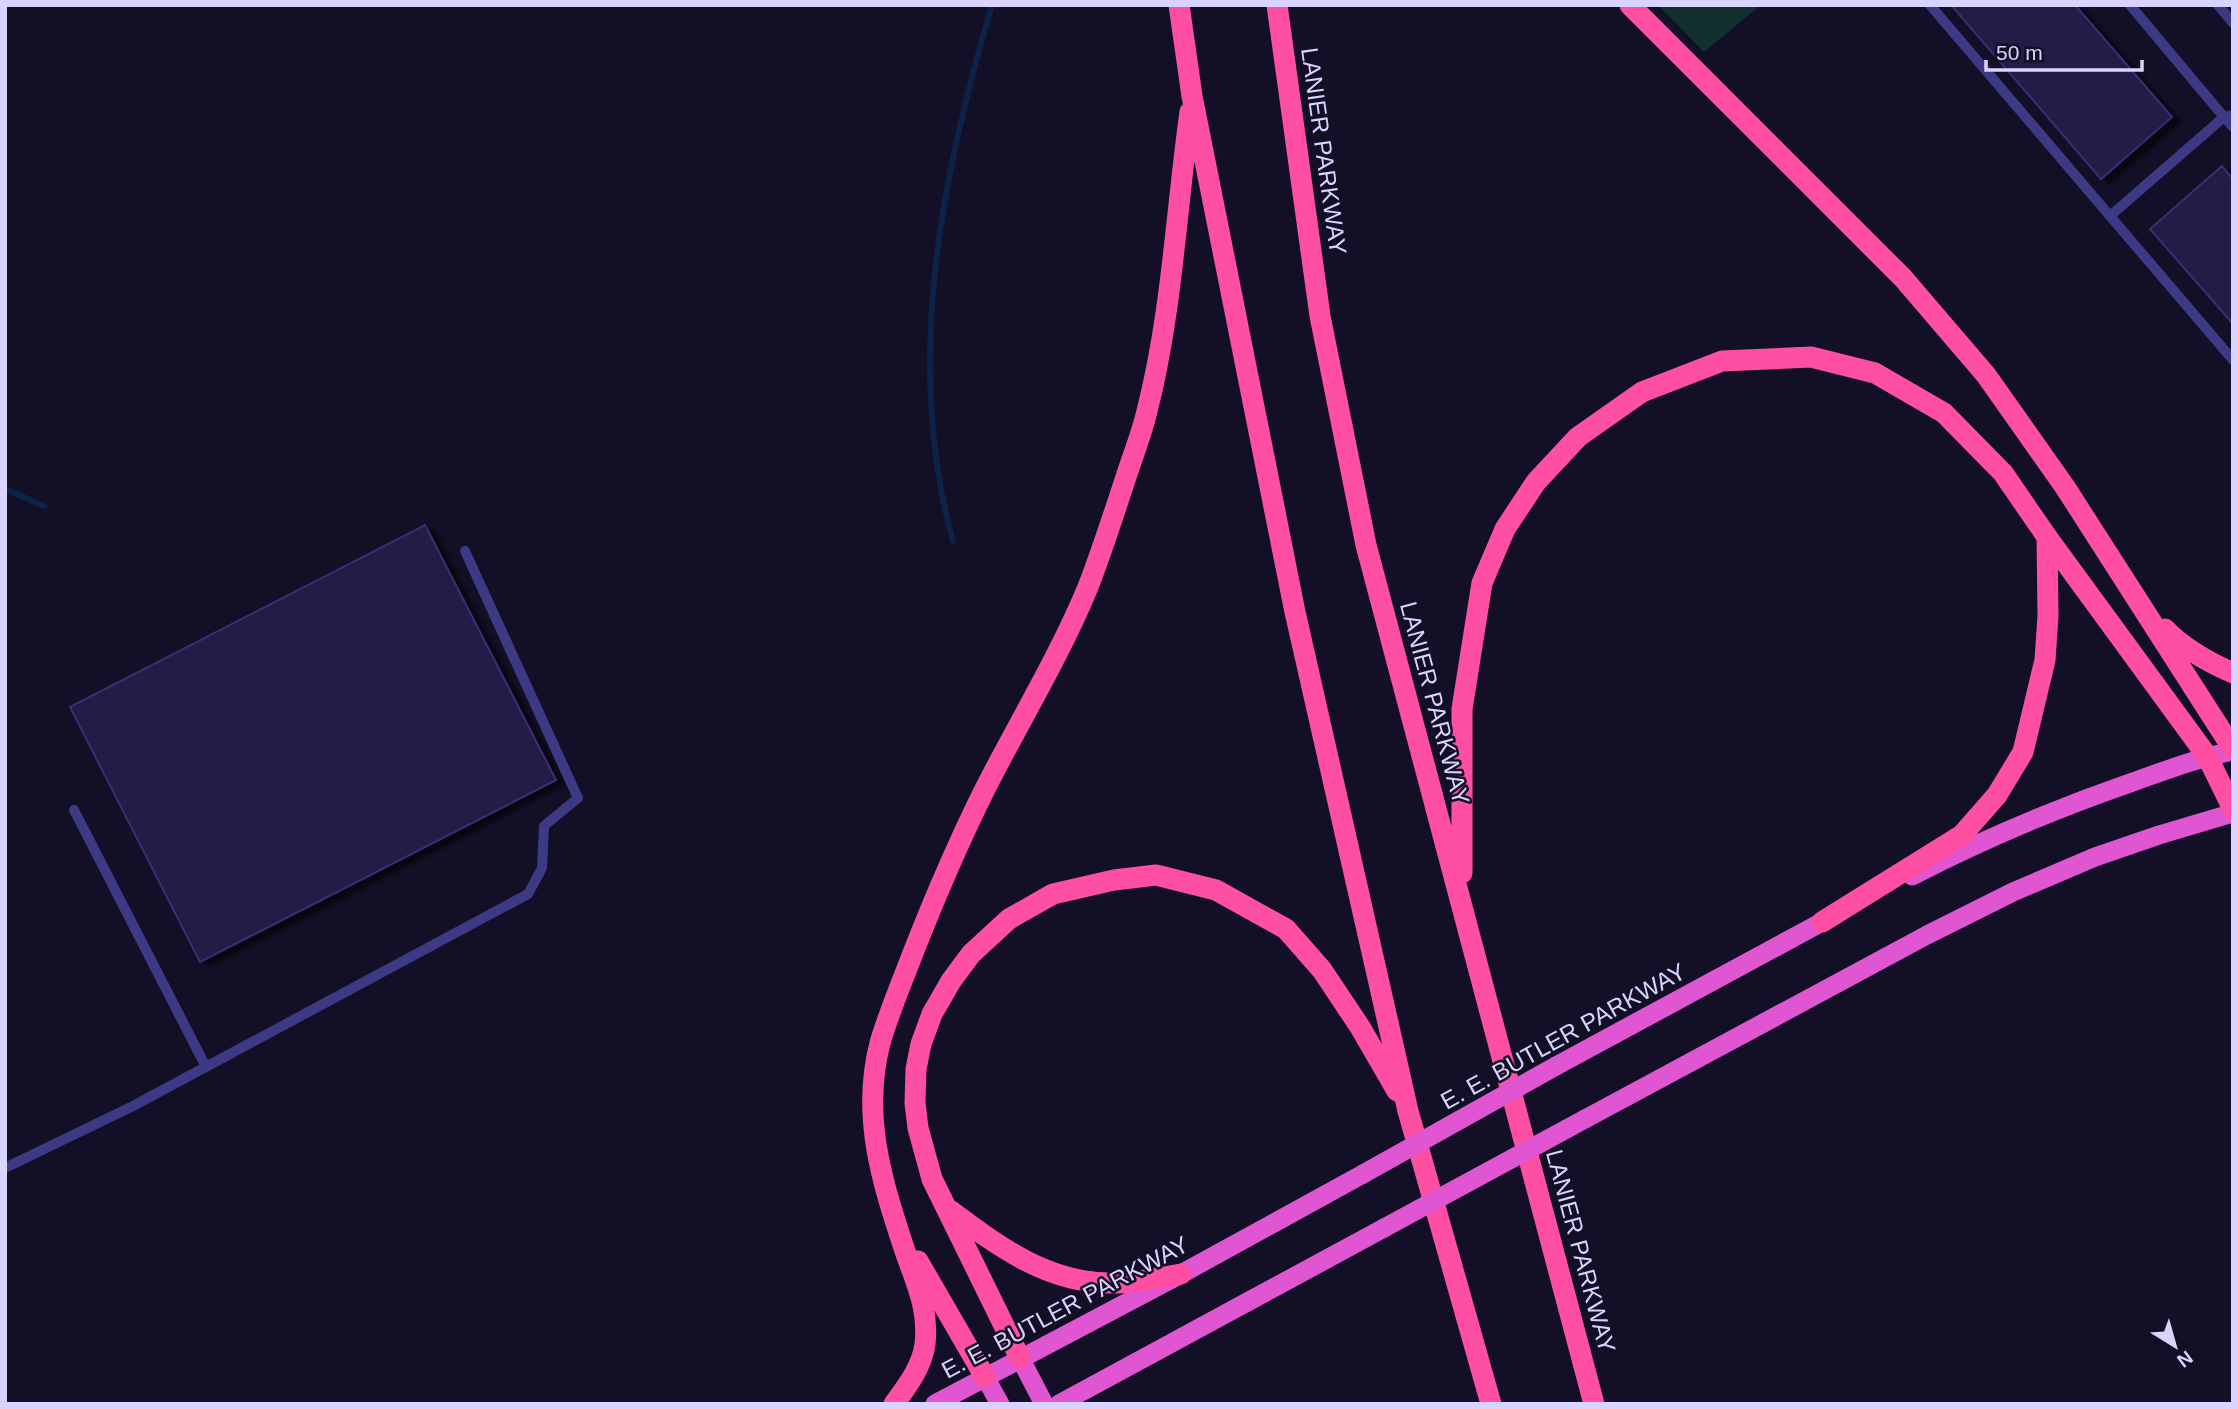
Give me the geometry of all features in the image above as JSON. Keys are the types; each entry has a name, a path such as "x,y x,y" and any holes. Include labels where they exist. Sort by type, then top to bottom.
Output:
{"highway":[{"path":"1179,5 1192,96 1295,612 1408,1111 1491,1404"},
{"name":"LANIER PARKWAY","path":"1278,5 1320,316 1366,545 1594,1404"},
{"path":"1630,5 1884,258 1986,375 2065,487 2233,750"},
{"path":"894,1404 913,1377 925,1346 926,1310 887,1198 874,1141 874,1076 879,1046 888,1016 944,873 1088,587 1117,503 1147,411 1164,327 1192,96"},
{"path":"1059,1404 1927,935 2013,892 2095,857 2233,811 2207,756 2003,473 1944,413 1875,373 1811,358 1722,361 1642,392 1578,437 1536,482 1505,529 1482,583 1462,709 1462,903"},
{"path":"1822,922 1962,835 1997,795 2023,752 2045,660 2048,616 2047,537"},
{"path":"2142,606 2177,643 2233,673"},
{"name":"E. E. BUTLER PARKWAY","path":"935,1404 1181,1275 1556,1066 1937,863 2015,827 2100,794 2207,756 2233,750"},
{"path":"1044,1404 929,1168 918,1128 915,1103 915,1069 932,1014 971,954 1009,919 1053,894 1114,880 1156,875 1216,890 1286,929 1322,970 1360,1027 1408,1111"},
{"path":"947,1208 1003,1250 1041,1269 1073,1280 1111,1283 1181,1275"},
{"path":"898,1229 931,1281 1000,1404"}],"lane":[{"path":"1930,5 2233,360"},
{"path":"2130,5 2229,116 2233,127"},
{"path":"2218,5 2233,23"},
{"path":"2110,216 2229,116"},
{"path":"5,1168 133,1106 528,894 542,867 544,825 578,798 464,551"},
{"path":"74,810 206,1067"}],"green space":[{"path":"1658,5 1761,5 1704,52"}],"building":[{"path":"1951,5 2075,5 2172,117 2101,179"},
{"path":"2222,166 2233,179 2233,324 2150,229"},
{"path":"425,525 556,780 200,962 70,707"}],"waterway":[{"path":"953,541 939,474 931,407 930,339 944,204 958,136 992,5"},
{"path":"5,489 44,506"}]}
